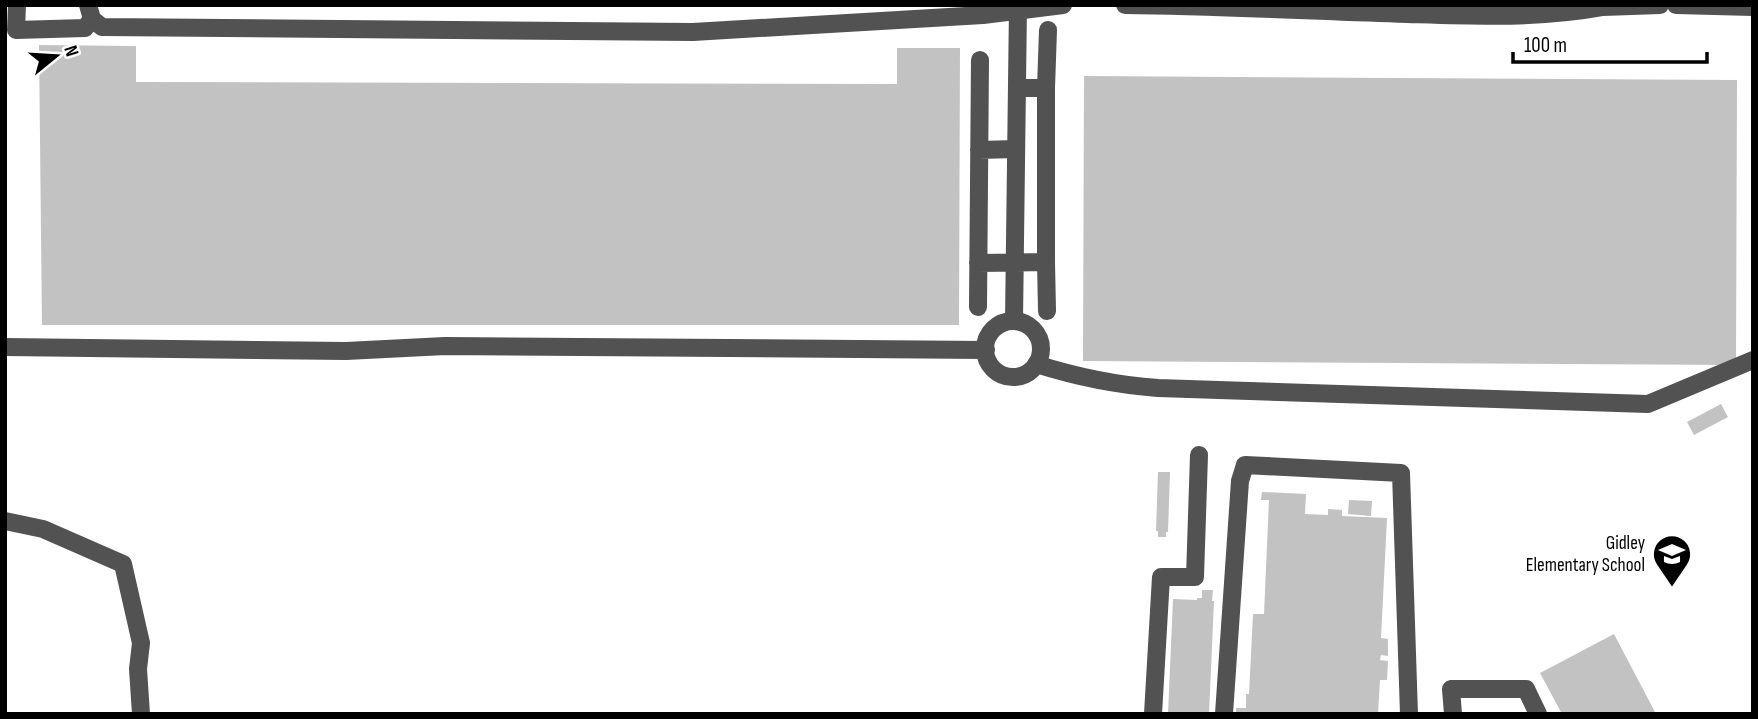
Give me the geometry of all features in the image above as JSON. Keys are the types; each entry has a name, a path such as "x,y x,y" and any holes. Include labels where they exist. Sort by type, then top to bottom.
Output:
{"lane":[{"path":"17,5 16,30 85,28 90,12"},
{"path":"90,12 102,27 693,33 941,12 1063,5"},
{"path":"1125,5 1464,16 1526,15 1603,6 1660,5"},
{"path":"1676,5 1753,6"},
{"path":"1014,321 1018,9"},
{"path":"1048,30 1048,311"},
{"path":"978,307 979,60"},
{"path":"1017,88 1046,88"},
{"path":"979,150 1016,149"},
{"path":"978,263 1046,262"},
{"path":"1014,321 1027,325 1039,338 1041,347 1036,365 1022,375 1004,375 989,364 986,350 988,337 993,329 1000,324 1014,321"},
{"path":"5,347 346,351 445,346 986,350"},
{"path":"1036,365 1118,385 1158,388 1648,404 1753,360"},
{"path":"1153,714 1161,577 1195,577 1199,455"},
{"path":"1224,714 1240,481 1245,464 1401,473 1409,714"},
{"path":"5,521 43,529 123,564 141,643 138,669 141,714"},
{"path":"1452,714 1451,690 1526,688 1538,714"}],"building":[{"path":"39,45 136,46 136,82 897,84 897,48 960,48 959,325 42,325"},
{"path":"1084,76 1737,80 1736,365 1083,361"},
{"path":"1721,404 1728,417 1694,435 1687,422"},
{"path":"1158,472 1170,472 1166,537 1158,537 1156,531"},
{"path":"1262,492 1306,494 1305,514 1328,515 1328,509 1342,510 1342,516 1387,518 1381,638 1388,639 1388,656 1381,655 1380,660 1388,661 1387,680 1380,680 1378,714 1236,714 1236,708 1246,708 1246,694 1249,694 1253,614 1264,614 1269,500 1261,500"},
{"path":"1349,500 1372,501 1371,516 1348,514"},
{"path":"1202,590 1213,590 1214,601 1209,714 1168,714 1173,599 1197,600 1202,598"},
{"path":"1614,634 1656,714 1562,714 1540,673"}],"place":[{"name":"Gidley Elementary School","path":"1672,588"}]}
